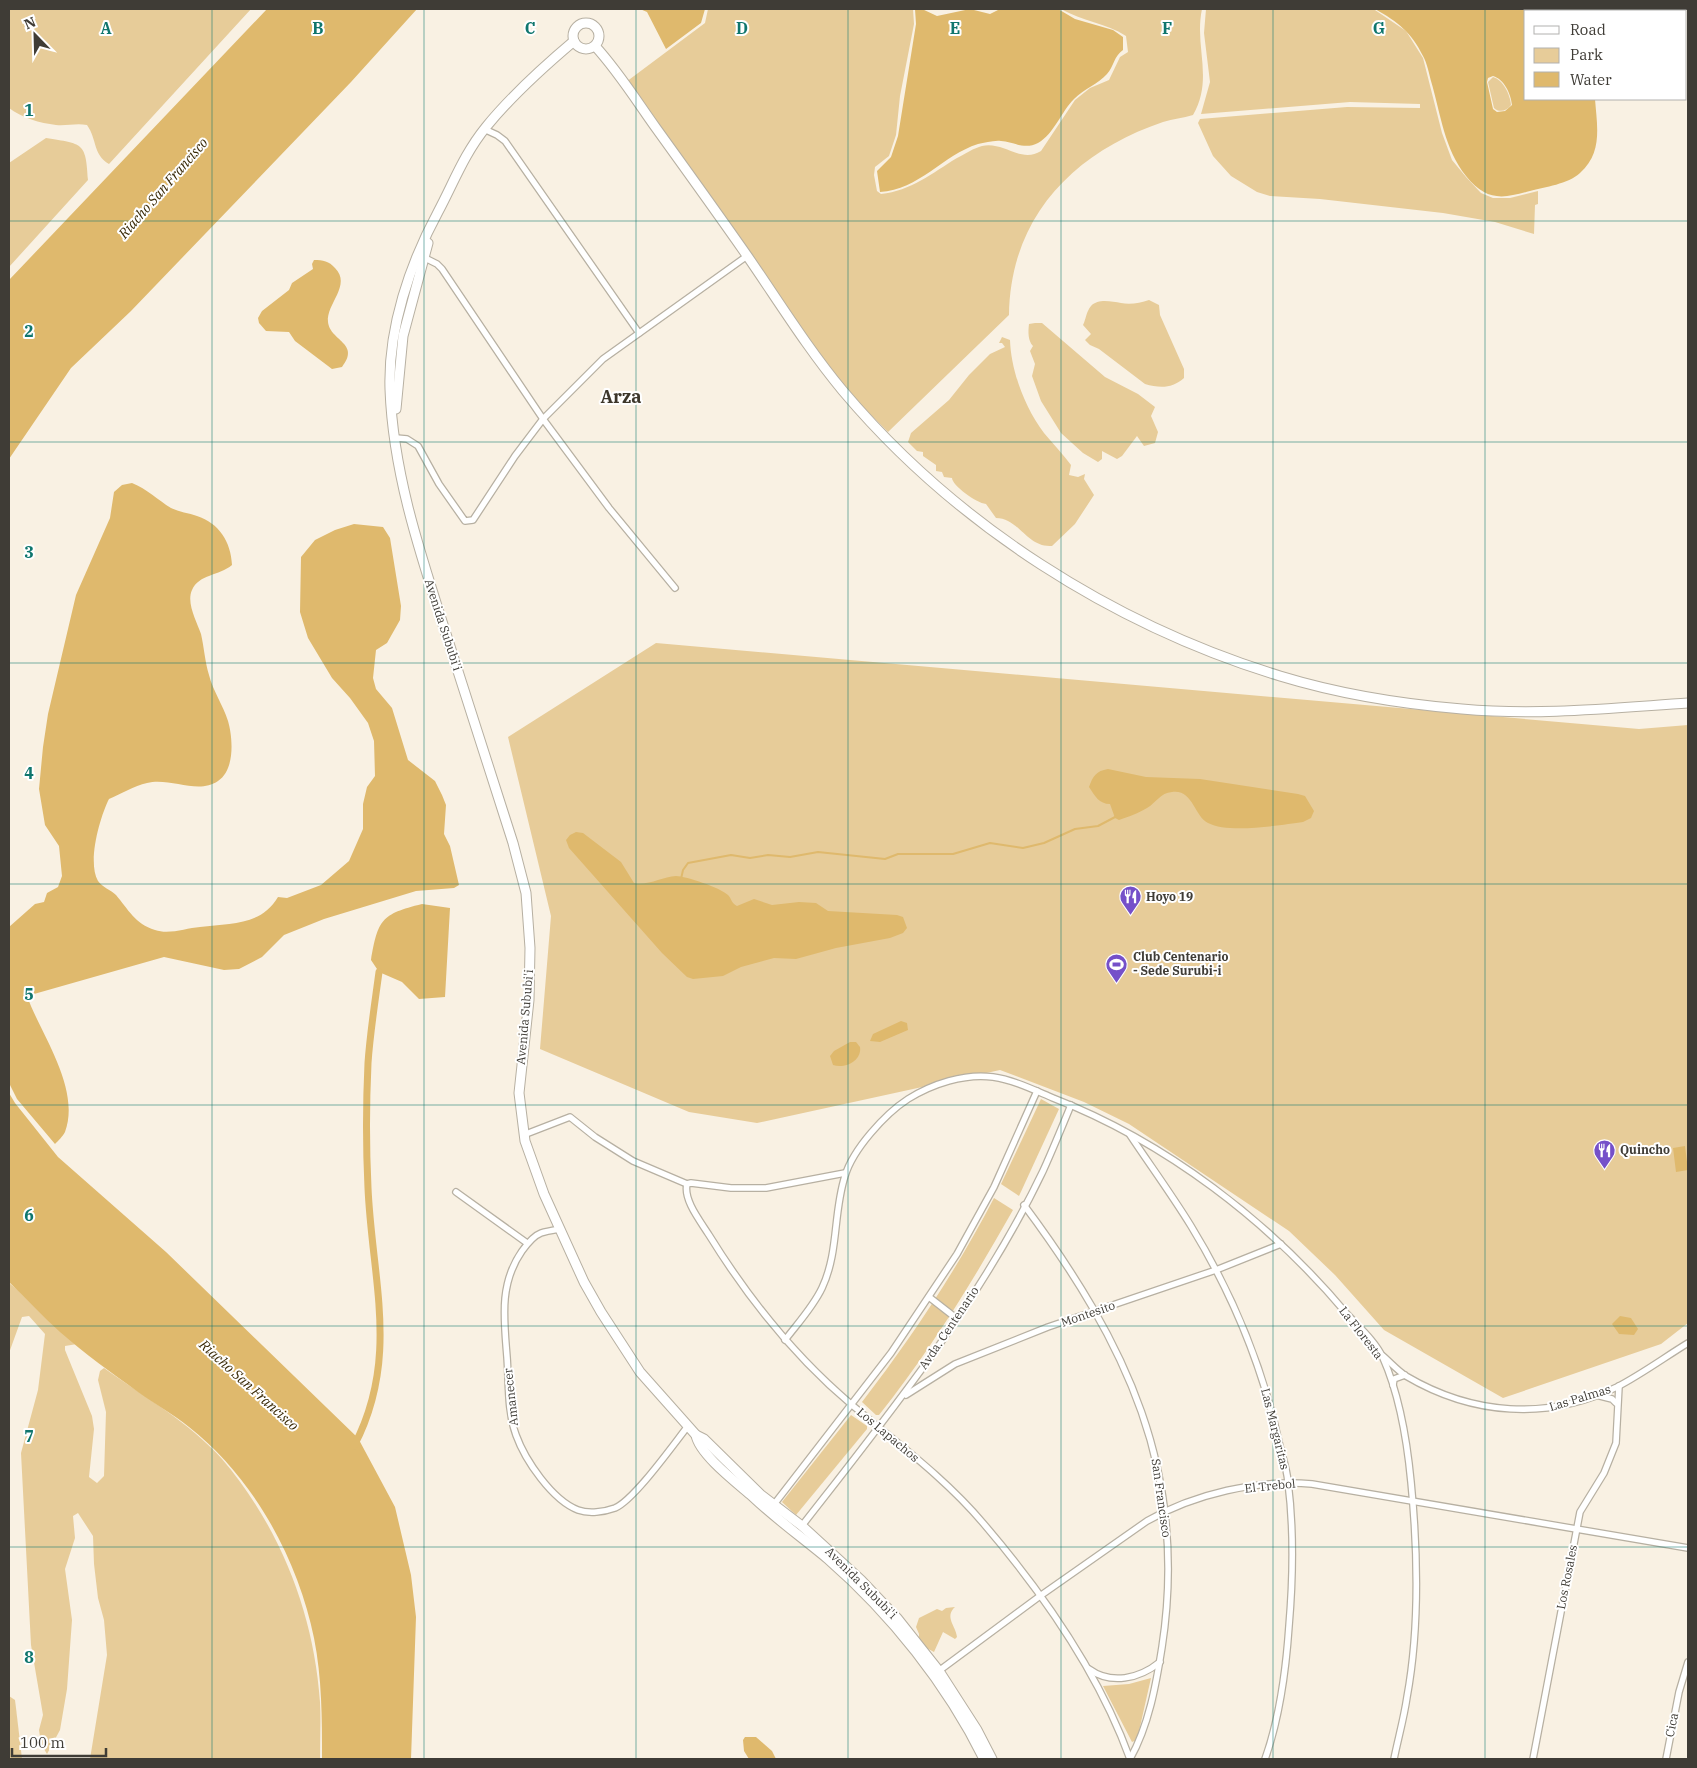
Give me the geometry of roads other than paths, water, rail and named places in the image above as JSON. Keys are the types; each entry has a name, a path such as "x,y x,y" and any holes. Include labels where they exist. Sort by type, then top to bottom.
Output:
{"street":[{"path":"589,23 596,27 599,35 595,46 583,48 574,41 575,29 581,24 589,23"},
{"name":"Avenida Sububi'i","path":"574,41 532,76 484,129 452,180 438,212 438,219 403,296 390,386 408,512 513,843 526,893 530,948 529,1000 519,1093 525,1141 534,1169 584,1282 620,1344 640,1372 688,1426 696,1436 697,1443 716,1463 799,1530 870,1600 936,1673 992,1759"},
{"path":"595,46 610,64 791,321 844,392 938,489 1053,571 1113,607 1156,628 1279,676 1318,686 1413,703 1464,709 1552,711 1688,703"},
{"path":"484,129 497,134 505,141 639,333"},
{"path":"420,255 438,264 442,269 544,419 609,508 675,588"},
{"path":"396,438 407,439 418,446 439,484 465,521 470,522 476,517 515,456 544,419 603,359 747,256"},
{"name":"La Floresta","path":"845,1173 872,1130 892,1110 934,1086 950,1081 988,1076 1071,1104 1128,1132 1217,1191 1281,1244 1310,1272 1383,1356 1393,1385 1408,1456 1413,1501 1417,1594 1408,1696 1394,1759"},
{"path":"771,1508 891,1353 930,1297 992,1192 1037,1091"},
{"name":"Avda. Centenario","path":"799,1530 901,1398 990,1265 1043,1171 1071,1104"},
{"path":"525,1141 526,1134 570,1117 595,1138 633,1160 687,1184 766,1188 845,1173 834,1245 822,1288 811,1307 785,1340"},
{"name":"Las Margaritas","path":"1128,1132 1191,1226 1216,1270 1246,1332 1275,1421 1288,1482 1293,1571 1290,1616 1277,1716 1265,1759"},
{"name":"Los Lapachos","path":"687,1184 691,1203 734,1274 785,1340 851,1404 926,1466 962,1501 984,1524 1040,1596 1086,1667 1119,1729 1130,1759"},
{"path":"456,1192 527,1243"},
{"name":"San Francisco","path":"1024,1205 1055,1247 1109,1334 1143,1414 1160,1478 1168,1583 1167,1612 1160,1662 1140,1742 1130,1759"},
{"name":"Amanecer","path":"560,1229 540,1233 527,1243 516,1259 507,1281 503,1302 510,1412 515,1434 529,1464 560,1497 578,1510 599,1512 616,1507 631,1495 688,1426"},
{"name":"Montesito","path":"901,1398 955,1364 1096,1311 1216,1270 1281,1244"},
{"path":"930,1297 956,1318"},
{"name":"Las Palmas","path":"1383,1356 1405,1375 1460,1402 1485,1408 1537,1410 1560,1407 1598,1395 1618,1386 1688,1343"},
{"path":"1393,1385 1394,1379 1405,1375"},
{"name":"Los Rosales","path":"1533,1759 1580,1512 1604,1473 1616,1443 1618,1386"},
{"path":"1598,1395 1606,1396 1616,1403"},
{"name":"El Trebol","path":"936,1673 1040,1596 1164,1511 1224,1492 1288,1482 1413,1501 1688,1548"},
{"path":"1086,1667 1104,1678 1116,1678 1147,1673 1160,1662"},
{"name":"Cica","path":"1666,1759 1679,1692 1687,1672 1688,1662"},
{"name":"Avenida Sububi'i","path":"936,1673 984,1759"}],"water":[{"name":"Riacho San Francisco","path":"267,9 417,9 351,82 131,311 71,368 9,459 9,280"},
{"path":"640,9 705,9 701,23 666,49 647,12"},
{"path":"915,9 922,9 937,16 970,9 990,14 1000,9 1058,9 1075,19 1113,30 1123,37 1123,50 1107,74 1074,99 1049,134 1038,143 1029,146 998,141 978,144 965,149 907,185 894,190 880,192 877,171 891,157 898,136 916,24"},
{"path":"1375,9 1543,10 1524,10 1524,100 1595,100 1597,139 1592,157 1587,165 1580,173 1569,180 1520,194 1495,196 1480,190 1466,176 1448,143 1427,65 1414,40 1397,23","holes":["1493,76 1500,80 1510,96 1512,105 1505,111 1497,112 1493,109 1487,82 1488,78"]},
{"path":"314,260 328,262 335,268 341,281 340,288 328,315 328,322 334,334 346,347 348,353 342,367 332,369 295,341 289,332 266,331 259,323 258,318 262,311 289,290 292,283 313,269 312,264"},
{"path":"132,483 148,491 177,511 197,516 212,523 226,541 232,565 199,581 192,590 190,601 201,634 206,665 211,681 228,721 232,745 230,762 224,776 210,785 193,786 165,782 147,783 109,799 102,817 94,851 95,873 98,881 116,895 132,916 142,924 155,930 172,932 254,918 271,906 278,897 287,898 321,885 349,861 363,829 363,804 367,787 375,776 374,741 368,723 350,698 332,678 308,638 300,612 301,557 315,540 335,530 354,524 383,527 390,538 401,606 400,620 387,643 376,650 373,678 376,689 392,708 408,760 435,781 442,795 446,805 444,834 450,846 459,885 454,888 416,891 324,919 284,935 262,957 239,969 224,970 164,957 27,996 57,1062 68,1098 69,1115 65,1132 55,1144 17,1099 9,1083 9,927 35,904 44,902 47,893 58,887 62,876 59,846 45,825 39,789 48,714 76,595 110,518 114,492 122,485"},
{"path":"1108,769 1146,777 1200,779 1298,794 1305,796 1314,811 1311,818 1303,822 1268,827 1228,828 1203,820 1185,795 1179,792 1172,792 1161,796 1144,810 1119,820 1115,818 1110,804 1100,801 1089,787 1095,775"},
{"path":"576,832 583,833 621,862 634,883 639,884 676,876 718,889 728,895 737,906 754,899 772,905 799,902 816,903 828,911 897,915 903,917 907,928 903,933 890,938 836,948 796,959 774,958 741,967 723,976 693,979 687,977 662,953 569,848 566,840"},
{"path":"422,904 450,908 445,997 419,999 402,982 379,972 371,960 379,927 384,921 398,911"},
{"path":"901,1021 907,1023 908,1030 880,1042 870,1041 873,1034"},
{"path":"850,1042 856,1042 860,1047 856,1060 843,1066 833,1065 830,1056 834,1051"},
{"name":"Riacho San Francisco","path":"9,1093 58,1157 166,1252 358,1438 395,1507 411,1575 416,1617 411,1759 322,1759 320,1683 314,1638 307,1608 297,1579 270,1522 233,1470 212,1447 183,1422 138,1392 79,1348 53,1326 9,1282"},
{"path":"1685,1146 1688,1170 1676,1172 1673,1148"},
{"path":"1620,1316 1631,1318 1638,1329 1634,1335 1619,1334 1612,1324"},
{"path":"745,1737 756,1737 772,1751 776,1759 749,1759 744,1751 743,1740"}],"waterway":[{"path":"681,879 683,870 688,863 731,855 750,858 768,855 790,857 818,852 885,859 898,854 953,854 990,843 1023,848 1044,843 1075,829 1098,826 1117,816"},
{"path":"354,1446 368,1413 376,1381 380,1350 380,1318 370,1222 367,1157 367,1079 379,972"}],"place":[{"name":"Hoyo 19","path":"1130,916"},
{"name":"Club Centenario - Sede Surubi-i","path":"1117,983"},
{"name":"Quincho","path":"1604,1169"}],"district":[{"name":"Arza","path":"621,397"}]}
